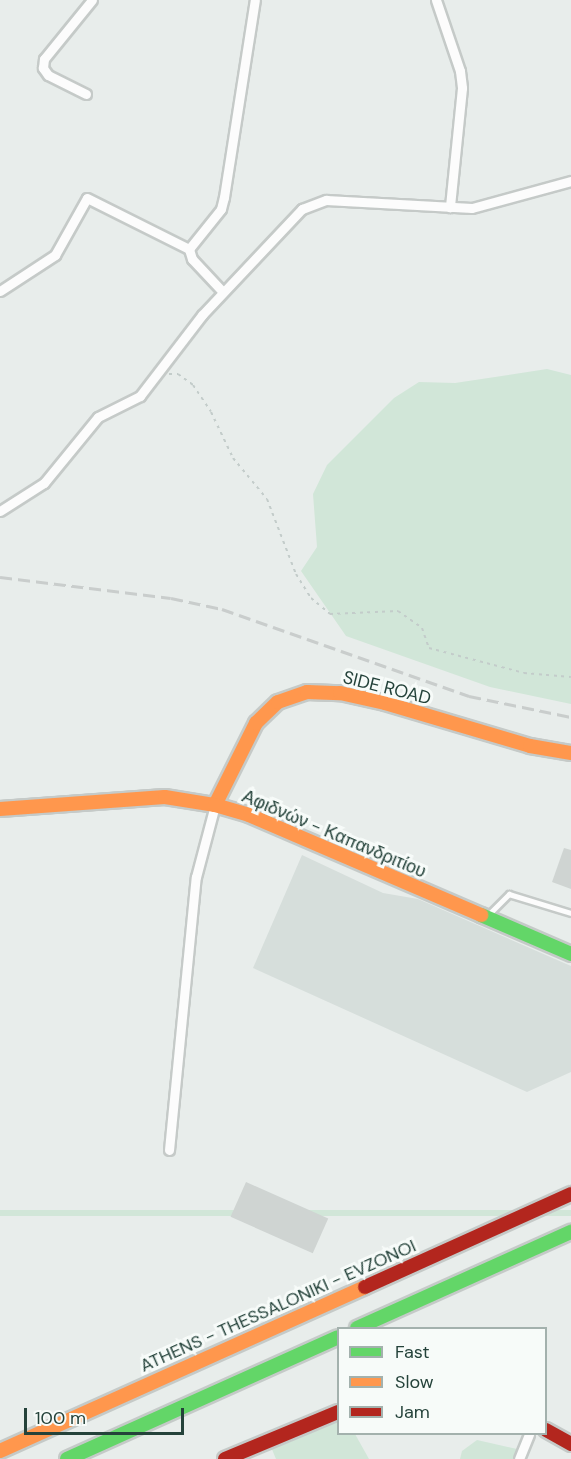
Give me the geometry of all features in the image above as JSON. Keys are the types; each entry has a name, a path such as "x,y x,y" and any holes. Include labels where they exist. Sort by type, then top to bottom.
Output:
{"main road":[{"name":"SIDE ROAD","path":"215,805 256,723 278,702 307,692 340,693 385,703 531,746 571,753"},
{"name":"Αφιδνών - Καπανδριτίου","path":"0,809 119,798 165,797 215,805 260,820 571,954"},
{"name":"ATHENS - THESSALONIKI - EVZONOI","path":"0,1451 568,1195"},
{"path":"361,1327 571,1232"},
{"path":"67,1459 337,1338"},
{"path":"225,1459 280,1433 337,1413"},
{"path":"547,1431 571,1444"}],"street":[{"path":"86,94 48,75 43,68 44,59 92,0"},
{"path":"189,249 221,209 255,0"},
{"path":"436,0 460,71 462,88 450,207"},
{"path":"0,511 44,483 86,428 140,396 223,291 302,209 313,202 472,208 571,181"},
{"path":"0,291 55,255 87,198 189,249 192,259 223,291"},
{"path":"169,1150 196,877 215,805"},
{"path":"519,1459 529,1435"}],"lane":[{"path":"485,918 509,894 571,913"}],"path":[{"path":"158,373 178,375 193,386 211,412 233,458 267,500 296,573 311,598 330,614 398,611 422,628 429,648 524,673 571,677"}],"shaded area":[{"path":"302,855 383,893 418,899 571,966 571,1072 527,1092 253,968"}],"green space":[{"path":"547,369 571,375 571,704 490,687 346,636 301,571 317,547 313,494 327,465 394,398 419,382 455,383"},
{"path":"0,1210 571,1210 571,1216 0,1216"},
{"path":"337,1421 337,1435 356,1435 369,1459 276,1459 271,1447"},
{"path":"477,1440 517,1449 513,1459 460,1459 462,1451"}],"building":[{"path":"564,848 571,850 571,889 552,882"},
{"path":"246,1182 328,1219 313,1253 231,1217"}],"railway":[{"path":"0,577 171,598 222,609 469,696 571,717"}],"traffic: fast":[{"path":"481,915 571,954"},
{"path":"359,1327 571,1232"},
{"path":"67,1459 337,1337"}],"traffic: slow":[{"path":"215,805 256,723 278,702 307,692 340,693 385,703 530,746 571,753"},
{"path":"0,809 165,797 215,805 249,815 481,915"},
{"path":"0,1451 365,1287"}],"traffic: jam":[{"path":"365,1287 571,1194"},
{"path":"225,1459 337,1412"},
{"path":"547,1431 571,1444"}]}
